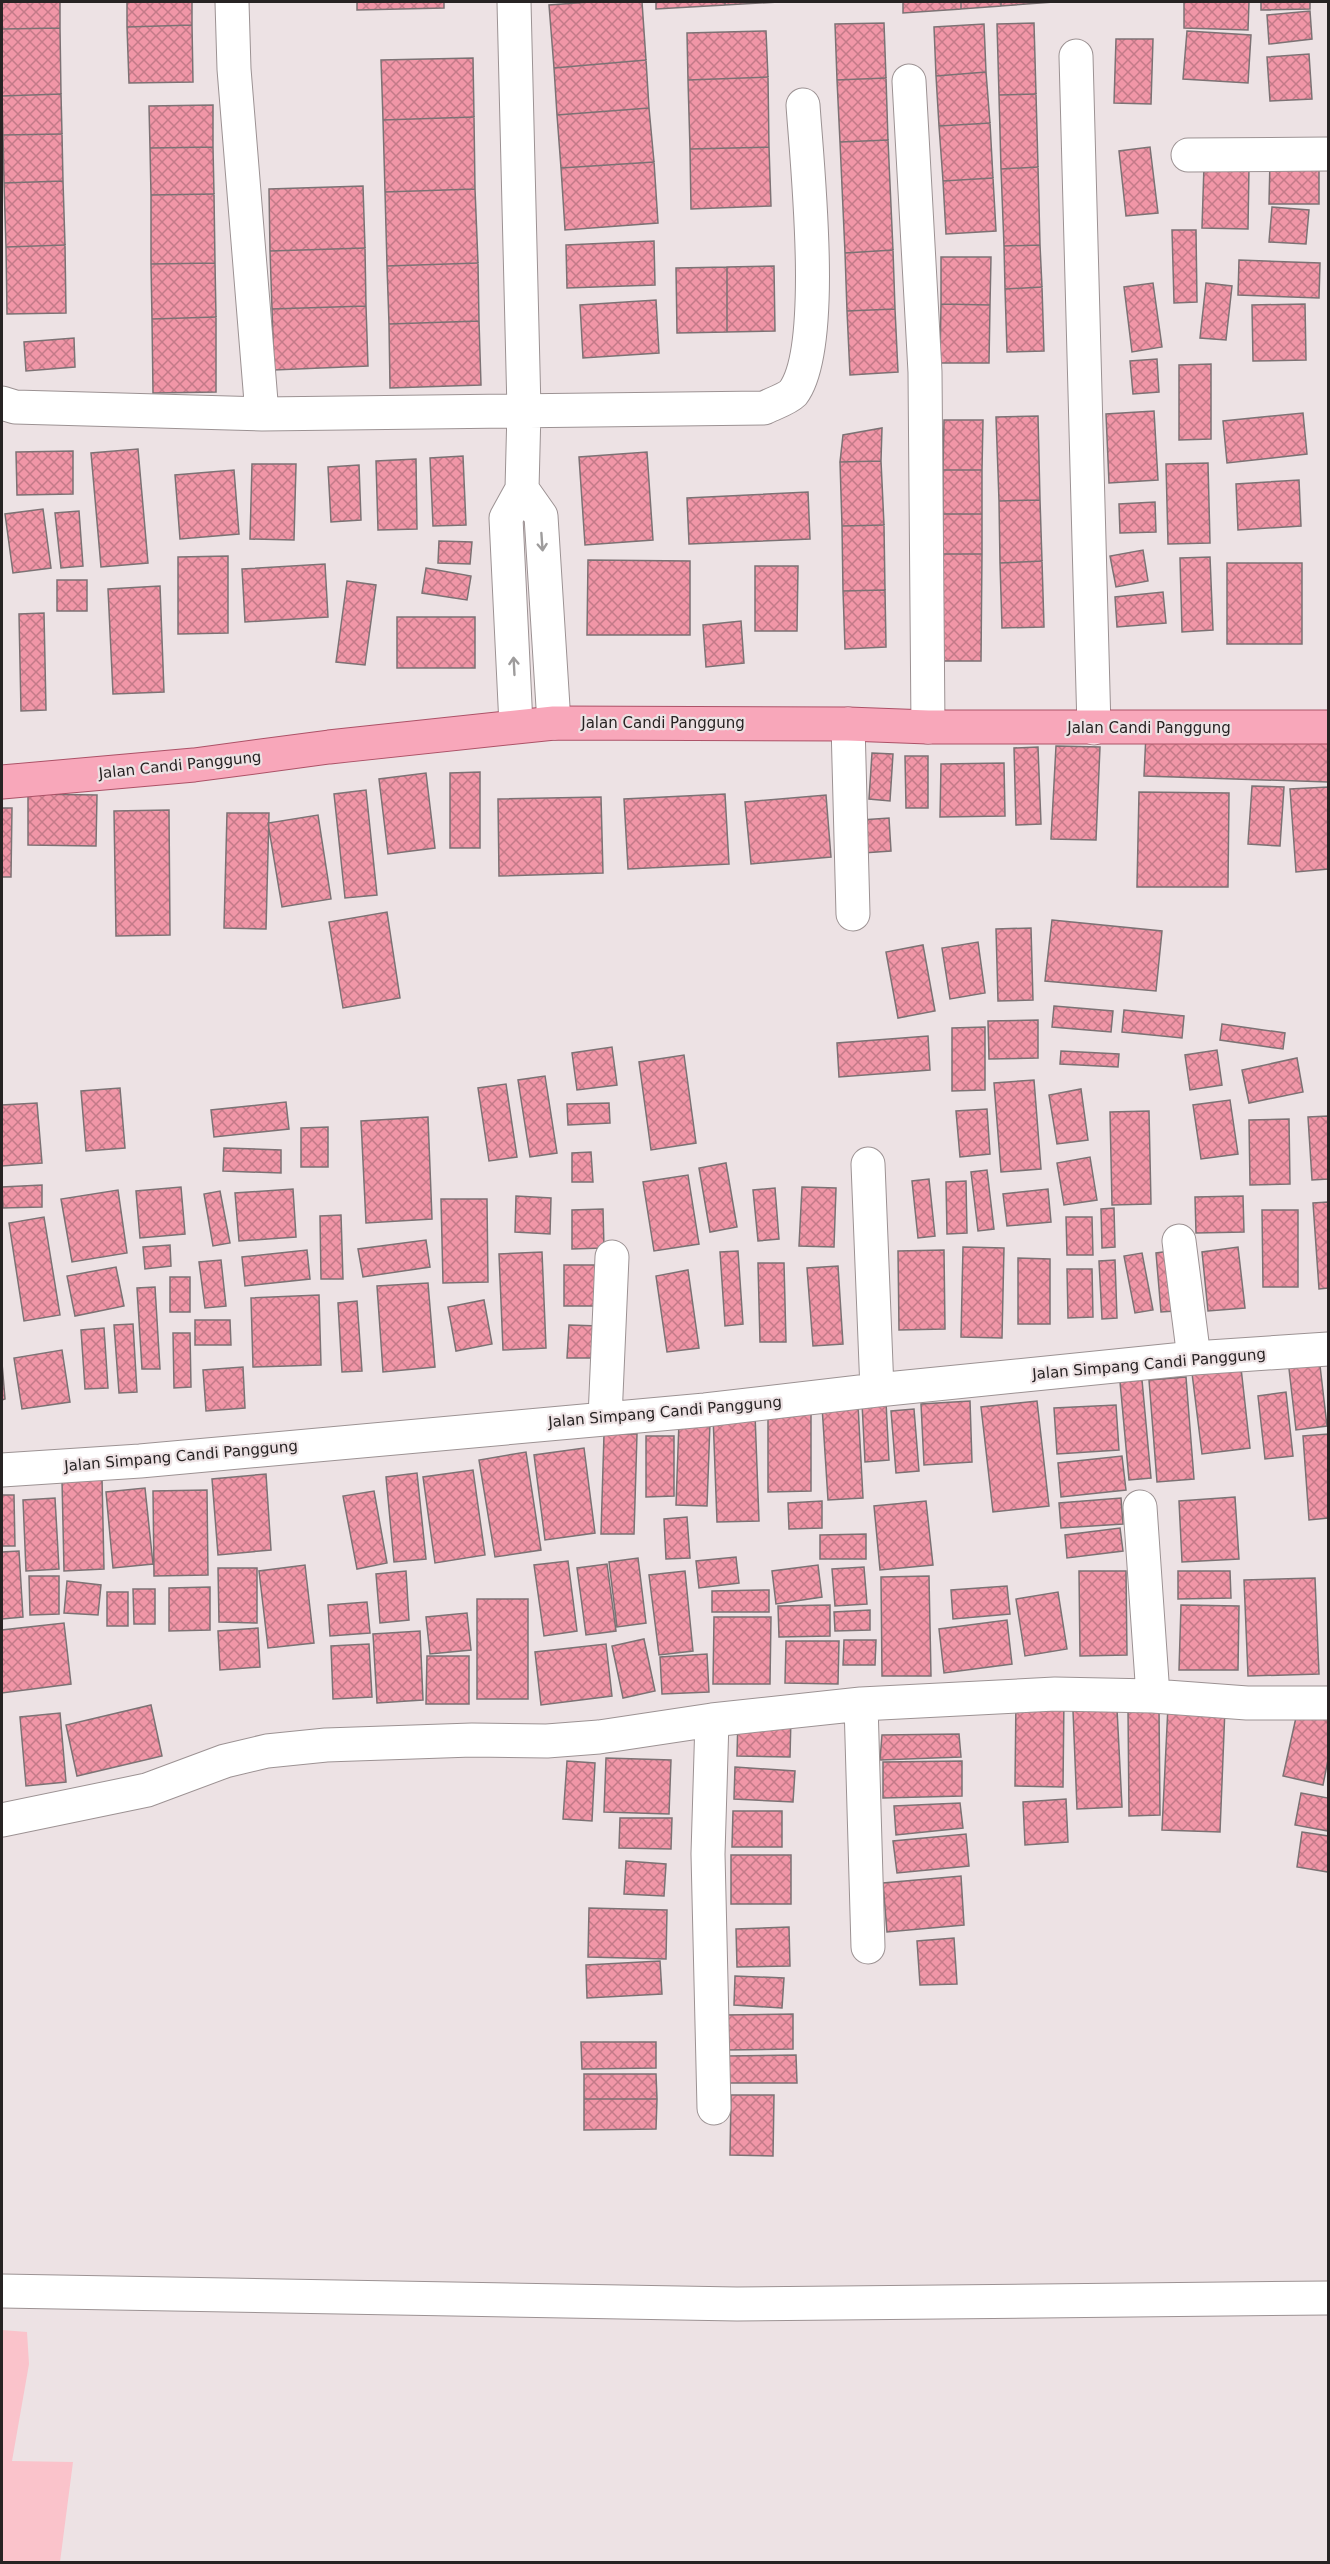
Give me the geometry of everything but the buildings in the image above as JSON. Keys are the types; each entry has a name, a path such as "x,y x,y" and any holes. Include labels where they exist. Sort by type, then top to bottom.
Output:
{"main road":[{"name":"Jalan Candi Panggung","path":"2,783 194,765 516,725 554,723 1094,728 1329,727"}],"street":[{"path":"232,2 234,69 262,414"},
{"path":"514,2 524,410 522,489 506,518 516,725"},
{"path":"1076,56 1094,728"},
{"path":"909,81 925,372 928,727"},
{"path":"2,403 15,407 262,414 764,408 792,394 806,361 813,293 803,105"},
{"path":"1188,155 1329,154"},
{"path":"522,489 540,516 554,723"},
{"path":"848,724 853,914"},
{"path":"868,1164 877,1390"},
{"path":"1179,1241 1194,1358"},
{"path":"605,1418 612,1257"},
{"name":"Jalan Simpang Candi Panggung","path":"2,1470 140,1461 705,1410 1194,1358 1329,1349"},
{"path":"1140,1507 1153,1696"},
{"path":"2,1820 147,1790 225,1761 267,1751 368,1742 547,1741 861,1704 1055,1694 1153,1696 1247,1703 1329,1702"},
{"path":"861,1704 868,1947"},
{"path":"712,1720 708,1854 714,2108"},
{"path":"2,2291 737,2304 1329,2298"}],"shaded area":[{"path":"2,2330 27,2332 29,2364 12,2461 73,2462 60,2562 2,2562"}]}
